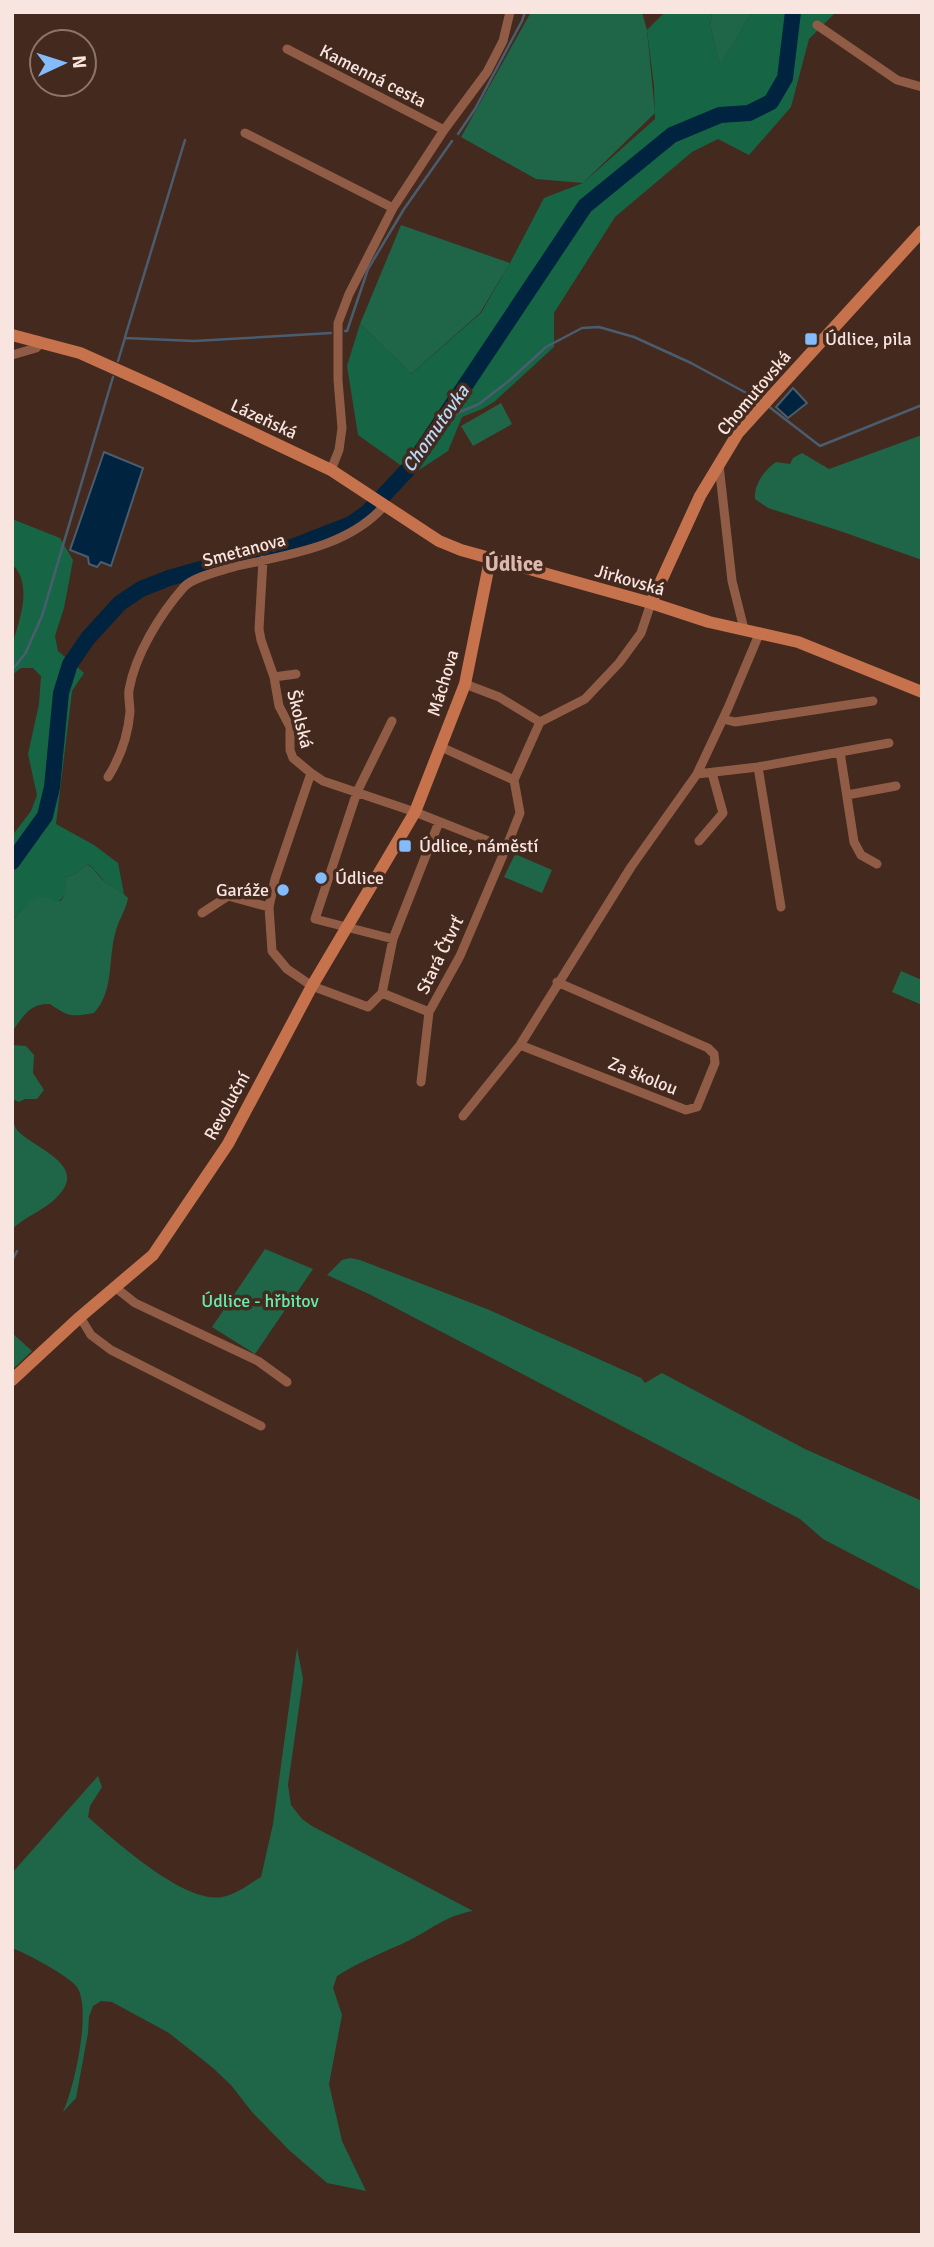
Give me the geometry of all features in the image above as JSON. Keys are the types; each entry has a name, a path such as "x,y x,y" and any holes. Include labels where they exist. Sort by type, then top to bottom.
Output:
{"street":[{"path":"331,470 339,450 342,428 338,380 338,323 349,294 393,208 444,130 487,72 503,41 510,12"},
{"path":"817,25 897,80 922,88"},
{"name":"Kamenná cesta","path":"287,49 444,130"},
{"path":"245,133 393,208"},
{"name":"Chomutovská","path":"651,603 701,496 738,433 922,231"},
{"name":"Lázeňská","path":"12,335 80,353 331,470 439,541 491,560"},
{"path":"12,355 36,348 41,343"},
{"path":"719,465 732,581 744,629"},
{"name":"Smetanova","path":"108,777 117,762 127,730 129,693 134,669 142,650 186,584 215,572 322,545 349,534 373,519 380,503"},
{"path":"263,560 259,629 274,677"},
{"name":"Jirkovská","path":"491,560 651,603 709,622 760,632 828,652 922,692"},
{"name":"Máchova","path":"347,926 415,812 441,747 465,684 491,560"},
{"path":"441,747 514,780 540,722 585,699 620,663 641,633 651,603"},
{"path":"463,1115 520,1045 631,867 697,774 760,632"},
{"name":"Školská","path":"296,674 274,677 279,706 290,727 292,758 323,781 439,822"},
{"path":"465,684 499,697 540,722"},
{"path":"723,719 735,722 873,701"},
{"path":"392,720 358,792 315,919 393,939"},
{"path":"697,774 888,743"},
{"path":"841,752 854,842 861,855 877,864"},
{"path":"758,766 781,907"},
{"path":"311,773 275,880 269,907 272,951 287,969 312,986 368,1007 382,993 393,939 439,822 506,848"},
{"path":"699,841 723,813 712,773"},
{"name":"Stará Čtvrť","path":"421,1082 429,1012 460,956 520,813 514,780"},
{"path":"847,795 897,786"},
{"path":"202,913 228,896 269,907"},
{"name":"Revoluční","path":"12,1380 153,1255 228,1144 347,926"},
{"name":"Za školou","path":"520,1045 685,1110 697,1107 715,1063 714,1054 708,1048 557,982"},
{"path":"382,993 429,1012"},
{"path":"116,1288 135,1303 258,1361 287,1382"},
{"path":"80,1317 92,1335 111,1350 261,1426"}],"green space":[{"path":"531,12 642,12 647,30 655,113 583,183 536,179 461,137"},
{"path":"665,12 712,12 710,25 720,65 752,12 836,12 809,39 791,107 749,155 718,139 692,152 615,217 554,313 554,347 494,402 462,417 448,451 413,474 358,435 347,366 360,324 411,374 481,313 544,198 583,183 655,119 647,30"},
{"path":"712,12 752,12 720,66 710,25"},
{"path":"401,225 510,263 480,313 411,374 360,324"},
{"path":"501,403 512,424 473,446 461,426"},
{"path":"922,435 922,560 768,508 755,499 761,478 776,462 790,464 793,458 802,453 829,469"},
{"path":"12,519 60,538 73,560 64,608 55,636 58,651 84,673 72,691 56,824 94,845 118,863 124,894 105,882 87,864 75,874 66,877 62,899 55,902 43,896 37,898 26,905 12,921 12,836 31,811 37,795 28,754 39,704 41,676 33,668 21,668 12,675 12,646 23,602 23,591 22,581 12,564"},
{"path":"515,854 552,870 542,893 504,877"},
{"path":"87,864 104,881 128,898 115,934 105,995 94,1013 70,1015 50,1004 37,1006 27,1012 12,1032 13,920 35,898 44,895 60,901 63,898 66,877 75,874"},
{"path":"901,971 922,980 922,1005 892,992"},
{"path":"12,1045 26,1046 34,1055 33,1073 44,1090 37,1099 19,1102 12,1099"},
{"path":"12,1117 18,1131 56,1159 67,1175 66,1185 58,1196 12,1229"},
{"name":"Údlice - hřbitov","path":"265,1249 313,1269 255,1354 212,1327"},
{"path":"350,1258 487,1309 641,1378 645,1383 662,1373 805,1449 922,1501 922,1591 823,1539 800,1519 369,1294 327,1275 342,1260"},
{"path":"12,1333 32,1351 12,1370"},
{"path":"297,1648 303,1679 288,1785 291,1805 302,1819 312,1826 473,1911 448,1919 337,1976 333,1988 342,2015 329,2084 342,2141 366,2191 327,2183 289,2150 213,2068 169,2033 112,2002 101,2001 93,2006 76,2098 63,2112 80,2049 83,2013 81,1998 72,1982 12,1948 12,1873 98,1776 102,1787 90,1806 88,1817 133,1855 170,1881 207,1897 222,1897 237,1892 261,1877 273,1824"}],"water":[{"path":"793,388 807,403 788,418 776,407"},
{"path":"104,452 143,468 111,566 101,562 97,567 89,564 88,557 70,550"}],"waterway":[{"path":"458,134 475,109 525,12"},
{"name":"Chomutovka","path":"12,862 45,816 52,787 61,693 70,664 88,638 120,603 141,589 169,578 261,552 292,547 351,524 368,512 412,465 585,206 672,135 720,115 749,113 771,102 785,78 793,12"},
{"path":"125,337 185,140"},
{"path":"345,331 368,269 404,209 452,141"},
{"path":"443,419 479,404 546,347 582,328 599,327 634,337 691,363 763,402"},
{"path":"118,361 125,338 194,341 331,333"},
{"path":"12,670 25,654 42,616 113,377"},
{"path":"768,406 820,446 922,405"},
{"path":"12,1261 17,1251"}],"place":[{"name":"Údlice, pila","path":"811,339"},
{"name":"Údlice, náměstí","path":"405,846"},
{"name":"Údlice","path":"321,878"},
{"name":"Garáže","path":"283,890"}],"district":[{"name":"Údlice","path":"514,564"}]}
